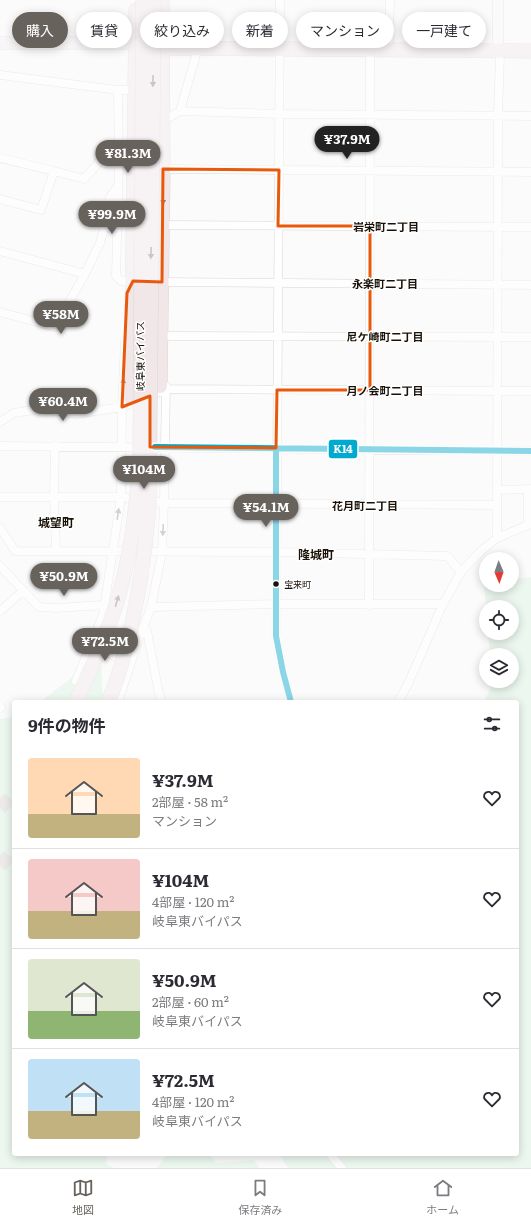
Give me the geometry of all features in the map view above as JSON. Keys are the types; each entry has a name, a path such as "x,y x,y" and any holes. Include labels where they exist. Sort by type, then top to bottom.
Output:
{"highway":[{"path":"122,581 120,568 126,534 130,470 127,402 133,281 136,0"},
{"name":"岐阜東バイパス","path":"77,700 91,671 116,604 134,524 140,460 143,0"},
{"name":"岐阜東バイパス","path":"109,700 120,668 135,612 143,570 149,506 154,0"},
{"path":"162,0 162,12"},
{"path":"394,40 498,46 531,51"},
{"path":"288,45 370,49 498,46 531,42"},
{"path":"136,43 140,43"},
{"path":"135,612 142,606 146,588 157,512 163,388 160,309 162,282 163,48"}],"main road":[{"path":"0,43 136,43"}],"street":[{"path":"280,0 280,12"},
{"path":"390,0 390,12"},
{"path":"497,538 498,0"},
{"path":"180,111 198,48"},
{"path":"280,48 276,448 276,636 290,700"},
{"path":"369,605 370,49"},
{"path":"0,75 118,90 136,90"},
{"path":"118,90 119,162 116,276 120,281 531,285"},
{"path":"163,121 180,111 279,114 531,116"},
{"path":"0,158 84,180 100,161 106,158 119,162"},
{"path":"163,169 531,172"},
{"path":"0,199 41,210 54,171"},
{"path":"0,312 56,327 100,243 107,220 110,197 118,186"},
{"path":"162,225 531,227"},
{"path":"0,251 85,274"},
{"path":"119,700 151,607 162,553 165,447 163,388 167,300 162,282"},
{"path":"166,336 531,337"},
{"path":"0,422 14,413 40,409 76,414 127,402 163,388 277,390 531,390"},
{"path":"76,681 103,615 121,497 121,447 127,402"},
{"path":"0,446 531,451"},
{"path":"55,446 54,496 56,551"},
{"path":"399,700 408,684 443,604 461,572 481,551 497,538 530,525 529,489 497,490"},
{"path":"0,497 121,497 164,503 497,505"},
{"path":"0,528 15,550 162,553 276,552 447,556 461,572"},
{"path":"0,566 39,606 56,608 104,605"},
{"path":"0,611 23,591"},
{"path":"151,607 276,604 443,604"},
{"path":"143,627 147,631 161,700"},
{"path":"93,641 129,667"},
{"path":"332,1156 342,1168"}],"highlighted area":[{"path":"163,169 279,170 278,226 370,226 370,390 277,390 276,448 150,447 150,396 122,407 127,293 133,281 162,282"}],"green space":[{"path":"531,577 531,1168 288,1168 280,1156 519,1156 519,700 485,700 491,688 519,688 519,648 489,648 489,640 519,640 519,600 485,600 485,592 519,592 519,579"},
{"path":"101,655 103,700 43,700"},
{"path":"12,717 12,1156 108,1156 106,1164 114,1168 0,1168 0,719"},
{"path":"166,1156 211,1156 216,1163 254,1160 260,1168 157,1168"}],"tunnel":[{"path":"0,808 12,796"},
{"path":"0,866 12,852"}],"transit line":[{"name":"K14","path":"155,447 531,451"},
{"name":"K14","path":"276,448 276,636 290,700"}],"place":[{"name":"宝来町","path":"276,584"}],"district":[{"name":"岩栄町二丁目","path":"386,227"},
{"name":"永楽町二丁目","path":"385,284"},
{"name":"尼ケ崎町二丁目","path":"385,337"},
{"name":"月ノ会町二丁目","path":"385,391"},
{"name":"花月町二丁目","path":"365,506"},
{"name":"城望町","path":"56,523"},
{"name":"隆城町","path":"316,555"}]}
